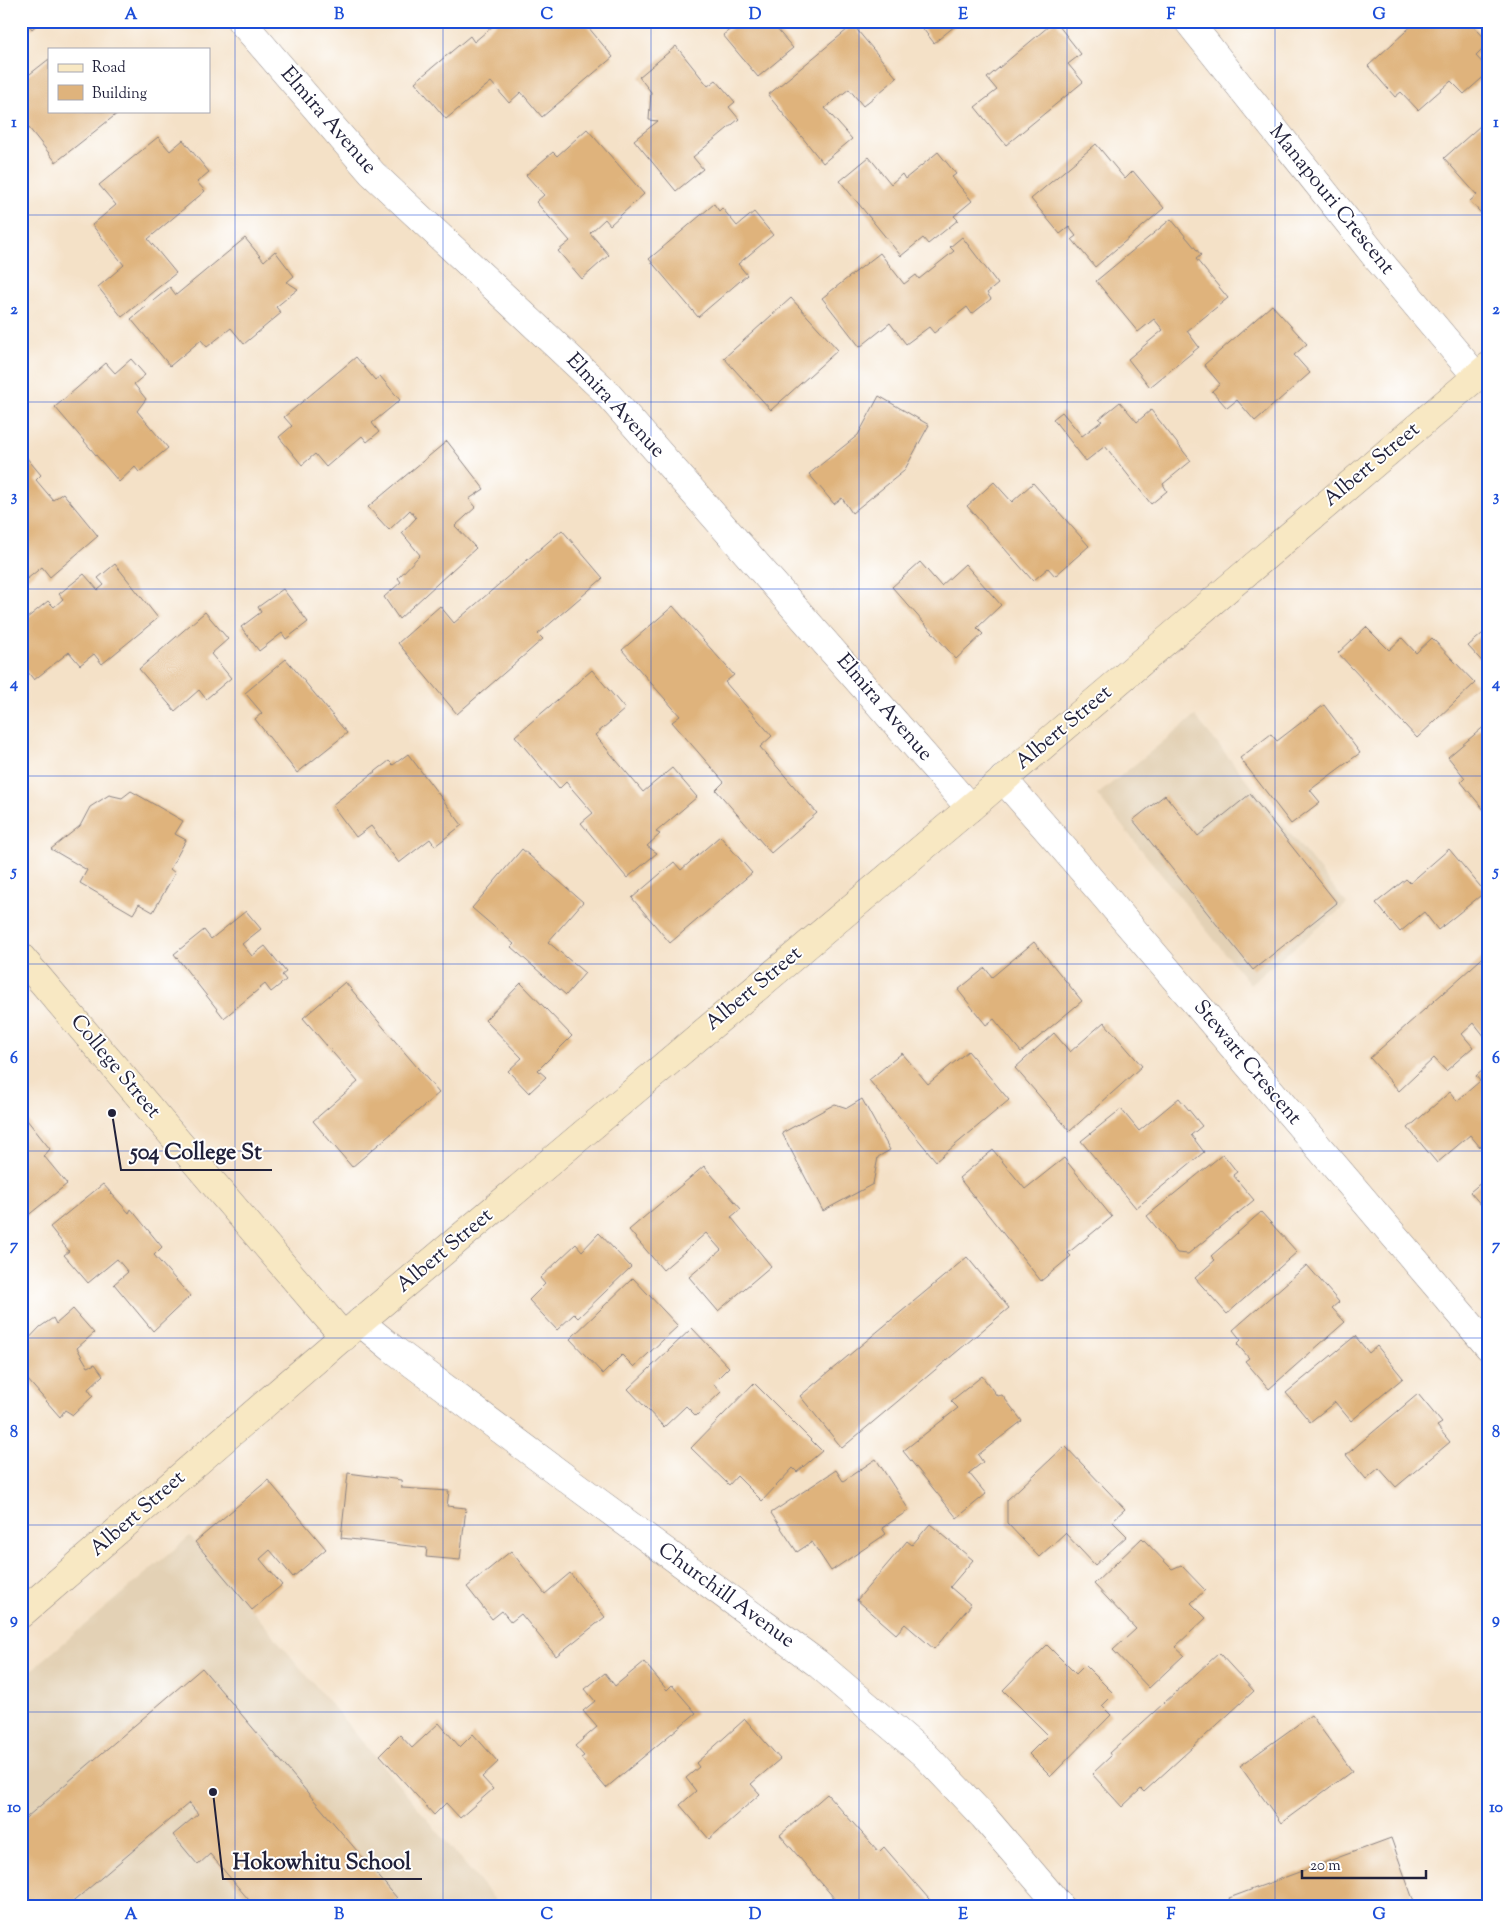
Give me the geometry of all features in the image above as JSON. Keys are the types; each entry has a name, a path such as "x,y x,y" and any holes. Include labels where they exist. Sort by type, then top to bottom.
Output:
{"main road":[{"name":"Albert Street","path":"21,1614 352,1329 970,808 1483,371"},
{"name":"College Street","path":"21,957 352,1329"}],"street":[{"name":"Elmira Avenue","path":"242,21 372,173 603,388 970,808"},
{"name":"Manapouri Crescent","path":"1188,21 1376,257 1483,371"},
{"name":"Stewart Crescent","path":"1003,779 1489,1347"},
{"name":"Churchill Avenue","path":"352,1329 394,1349 817,1663 924,1754 983,1816 1060,1906"}],"shaded area":[{"path":"1195,716 1347,904 1250,984 1097,795"},
{"path":"190,1536 500,1906 21,1906 21,1679"}],"building":[{"path":"26,21 41,21 32,29"},
{"path":"499,21 583,21 613,57 542,117 521,92 509,103 491,82 446,119 415,82 470,36 474,42"},
{"path":"726,21 770,21 793,48 758,77 723,35 732,28"},
{"path":"917,21 961,21 934,43"},
{"path":"1055,21 1081,54 1068,64 1083,82 1006,145 975,107 997,90 987,78"},
{"path":"1417,21 1469,21 1489,43 1476,56 1489,72 1464,94 1451,81 1418,110 1401,92 1395,97 1368,66"},
{"path":"853,25 897,78 863,106 849,89 825,108 852,139 823,163 768,95"},
{"path":"676,46 708,86 716,80 735,102 729,107 739,119 693,157 703,169 676,191 634,140 658,121 649,120 651,92 639,77"},
{"path":"48,60 48,112 118,113 56,162 21,118 21,81"},
{"path":"1489,118 1489,222 1470,201 1477,195 1444,158"},
{"path":"587,129 644,194 610,225 605,219 590,233 609,255 582,279 558,251 570,241 536,202 544,195 526,175 553,152 557,156"},
{"path":"158,137 170,151 183,140 209,172 197,182 205,191 148,239 176,273 122,317 98,287 124,265 92,225 116,205 99,185"},
{"path":"1096,144 1125,179 1133,171 1164,208 1095,267 1072,239 1076,236 1069,227 1060,234 1031,199"},
{"path":"938,152 956,174 952,177 972,201 954,216 958,220 928,244 923,238 901,256 840,181 869,157 891,184 902,174 905,179"},
{"path":"714,204 719,211 722,208 737,226 754,212 773,235 738,264 747,275 698,317 649,259"},
{"path":"1171,219 1201,255 1196,259 1228,298 1187,331 1199,347 1150,387 1128,359 1163,330 1154,319 1138,332 1096,281"},
{"path":"962,237 998,284 987,293 991,299 972,314 967,307 934,333 929,327 906,344 890,323 860,347 822,298 880,253 904,284 916,275 919,279 954,251 950,247"},
{"path":"245,238 264,261 275,251 294,276 287,282 298,289 276,307 281,313 244,344 231,328 207,347 201,340 170,366 131,319 170,287 176,295"},
{"path":"791,298 838,350 771,410 724,358"},
{"path":"1272,305 1307,344 1294,355 1310,373 1255,421 1237,400 1227,408 1212,391 1220,384 1204,365"},
{"path":"356,357 375,380 380,376 400,400 372,423 379,432 367,442 362,436 326,467 315,454 302,465 279,437 292,426 284,417"},
{"path":"131,359 145,375 134,384 146,399 137,411 168,448 139,472 135,467 119,482 55,407 106,363 115,373"},
{"path":"879,396 929,425 904,471 852,513 842,498 834,504 809,474 858,435"},
{"path":"1120,402 1137,422 1151,410 1191,461 1163,484 1167,491 1151,504 1105,446 1086,461 1053,419 1062,412 1082,436 1102,421 1099,419"},
{"path":"447,441 484,489 469,499 476,507 455,526 476,548 399,619 384,597 401,582 398,578 420,555 402,533 416,518 410,510 389,530 368,507"},
{"path":"21,451 41,475 36,480 53,500 63,493 98,536 50,577 42,567 27,579 21,572"},
{"path":"994,482 1012,502 1033,483 1089,546 1055,576 1048,568 1033,581 967,506"},
{"path":"562,530 603,578 538,634 543,639 457,714 398,643 440,606 454,623"},
{"path":"920,562 941,586 965,564 1001,605 977,628 983,634 956,659 892,587"},
{"path":"115,564 158,618 102,664 94,654 80,665 69,652 34,680 21,663 21,623 48,601 54,607 63,599 59,594 84,574 98,590 104,585 98,578"},
{"path":"283,589 308,622 286,639 282,633 259,651 241,627 261,612 258,607"},
{"path":"673,606 734,675 725,682 772,736 760,747 817,813 771,853 716,790 724,782 672,722 680,716 622,650"},
{"path":"205,612 228,639 211,654 231,678 206,699 199,690 175,711 139,669"},
{"path":"1366,627 1389,650 1402,638 1416,653 1432,638 1475,683 1417,738 1338,653"},
{"path":"1489,628 1489,669 1468,646"},
{"path":"286,659 347,733 297,773 255,719 262,713 245,693"},
{"path":"592,670 625,709 595,735 643,792 672,768 697,797 656,832 660,834 647,846 657,853 627,878 581,823 593,813 566,782 559,789 515,736"},
{"path":"1324,705 1360,753 1310,790 1320,802 1291,824 1240,758 1271,734 1277,741"},
{"path":"1487,724 1489,726 1489,816 1461,782 1465,778 1448,757"},
{"path":"408,754 462,825 435,846 430,839 399,863 371,826 356,837 332,805 389,761 393,765"},
{"path":"131,791 183,821 175,834 186,840 170,869 175,873 153,912 139,904 133,914 80,883 87,870 51,849 80,826 90,807 109,795 122,798"},
{"path":"1250,794 1337,903 1253,970 1133,820 1165,795 1198,836"},
{"path":"720,836 752,873 670,943 632,898 674,862 681,870"},
{"path":"522,849 583,902 548,942 585,973 566,995 511,947 514,944 472,908"},
{"path":"1449,849 1485,892 1438,930 1424,912 1400,932 1376,903 1406,879 1410,883"},
{"path":"246,911 261,929 242,944 252,956 265,946 286,972 282,975 286,980 271,992 265,984 224,1018 174,954 204,930 211,939"},
{"path":"1034,942 1082,1001 1021,1052 994,1019 986,1025 958,990 985,968 992,977"},
{"path":"1489,952 1489,1033 1485,1037 1474,1023 1462,1034 1473,1047 1446,1071 1434,1058 1399,1091 1370,1058"},
{"path":"345,982 439,1093 352,1167 313,1121 358,1082 303,1018"},
{"path":"521,983 572,1036 538,1070 546,1077 529,1093 508,1071 522,1058 485,1020"},
{"path":"1104,1022 1142,1066 1070,1131 1015,1068 1054,1033 1070,1052"},
{"path":"968,1051 1009,1100 936,1161 869,1080 902,1053 928,1084"},
{"path":"1489,1065 1489,1140 1480,1147 1470,1135 1437,1163 1408,1128 1450,1092 1457,1101 1480,1081 1476,1076"},
{"path":"1179,1098 1202,1126 1191,1135 1204,1152 1136,1208 1081,1141 1121,1109 1139,1131"},
{"path":"862,1099 890,1150 878,1157 873,1184 823,1211 782,1133 835,1104 847,1108"},
{"path":"23,1115 50,1149 44,1156 67,1184 21,1221 21,1116"},
{"path":"993,1150 1025,1189 1064,1158 1112,1217 1068,1253 1071,1256 1041,1281 959,1178"},
{"path":"1223,1154 1237,1172 1233,1175 1254,1200 1188,1254 1177,1253 1147,1216"},
{"path":"704,1166 741,1209 731,1217 771,1266 718,1311 689,1277 721,1250 706,1233 663,1270 629,1230"},
{"path":"1489,1176 1489,1214 1470,1192"},
{"path":"103,1184 129,1213 131,1209 162,1247 154,1255 190,1296 153,1331 114,1284 128,1272 117,1259 88,1283 64,1255 69,1251 50,1227"},
{"path":"1261,1212 1297,1252 1227,1314 1195,1278 1215,1260 1211,1256"},
{"path":"599,1233 631,1267 578,1318 574,1314 557,1330 529,1300 545,1284 540,1278 576,1244 582,1251"},
{"path":"967,1257 1009,1308 842,1448 800,1396"},
{"path":"1307,1265 1339,1302 1332,1308 1345,1322 1269,1389 1245,1361 1249,1358 1237,1344 1241,1340 1233,1330"},
{"path":"633,1278 678,1326 634,1367 622,1355 603,1374 570,1339"},
{"path":"73,1309 94,1333 77,1348 88,1367 95,1364 103,1375 88,1389 93,1396 73,1415 65,1410 60,1417 21,1372 21,1347 40,1327 53,1318 56,1324"},
{"path":"692,1328 729,1367 713,1383 721,1392 696,1416 686,1406 664,1427 628,1389"},
{"path":"1355,1336 1369,1353 1377,1346 1403,1378 1351,1421 1335,1402 1310,1422 1286,1393"},
{"path":"982,1376 997,1396 1002,1395 1022,1421 978,1455 983,1462 969,1473 986,1494 957,1518 903,1451 958,1408 951,1401"},
{"path":"754,1383 822,1451 797,1472 793,1468 762,1501 737,1476 729,1485 691,1448"},
{"path":"1418,1394 1442,1423 1437,1426 1450,1442 1396,1487 1379,1468 1366,1479 1346,1455"},
{"path":"1065,1446 1125,1509 1112,1521 1127,1536 1095,1565 1065,1533 1039,1557 1007,1523 1007,1500"},
{"path":"876,1459 909,1510 882,1528 886,1534 831,1571 812,1542 797,1552 771,1513 836,1470 843,1481"},
{"path":"348,1473 401,1480 402,1488 449,1491 447,1506 466,1508 460,1560 426,1557 427,1548 341,1538"},
{"path":"268,1480 326,1549 293,1577 270,1550 260,1559 282,1585 252,1610 195,1542"},
{"path":"930,1524 973,1560 950,1587 971,1605 934,1649 905,1624 896,1634 857,1600 907,1541 912,1545"},
{"path":"1142,1538 1172,1569 1181,1565 1205,1590 1191,1603 1206,1618 1175,1647 1184,1655 1149,1688 1113,1650 1136,1629 1094,1584"},
{"path":"511,1551 545,1594 570,1573 605,1617 556,1656 521,1614 511,1622 502,1611 492,1619 467,1587"},
{"path":"1047,1645 1076,1674 1085,1665 1114,1694 1102,1706 1111,1715 1051,1776 1029,1754 1048,1735 1003,1690"},
{"path":"1219,1653 1254,1691 1144,1792 1141,1789 1122,1807 1092,1774 1111,1756 1109,1753"},
{"path":"644,1662 667,1690 672,1685 696,1713 606,1788 581,1758 584,1756 575,1746 597,1727 583,1711 595,1701 585,1689 605,1673 615,1686"},
{"path":"202,1668 397,1898 387,1906 254,1906 210,1854 198,1865 173,1835 198,1814 189,1803 68,1906 21,1906 21,1822"},
{"path":"1311,1715 1352,1771 1281,1823 1240,1766"},
{"path":"745,1719 780,1759 751,1784 760,1794 709,1839 680,1805 696,1791 686,1778 699,1767 696,1763"},
{"path":"439,1723 460,1747 473,1734 498,1762 482,1777 493,1789 460,1818 446,1803 434,1815 380,1755 400,1735 412,1748"},
{"path":"827,1794 879,1852 884,1847 935,1906 841,1906 780,1835"},
{"path":"1391,1838 1415,1905 1232,1906 1229,1898"}],"place":[{"name":"504 College St","path":"112,1113"},
{"name":"Hokowhitu School","path":"213,1792"}]}
